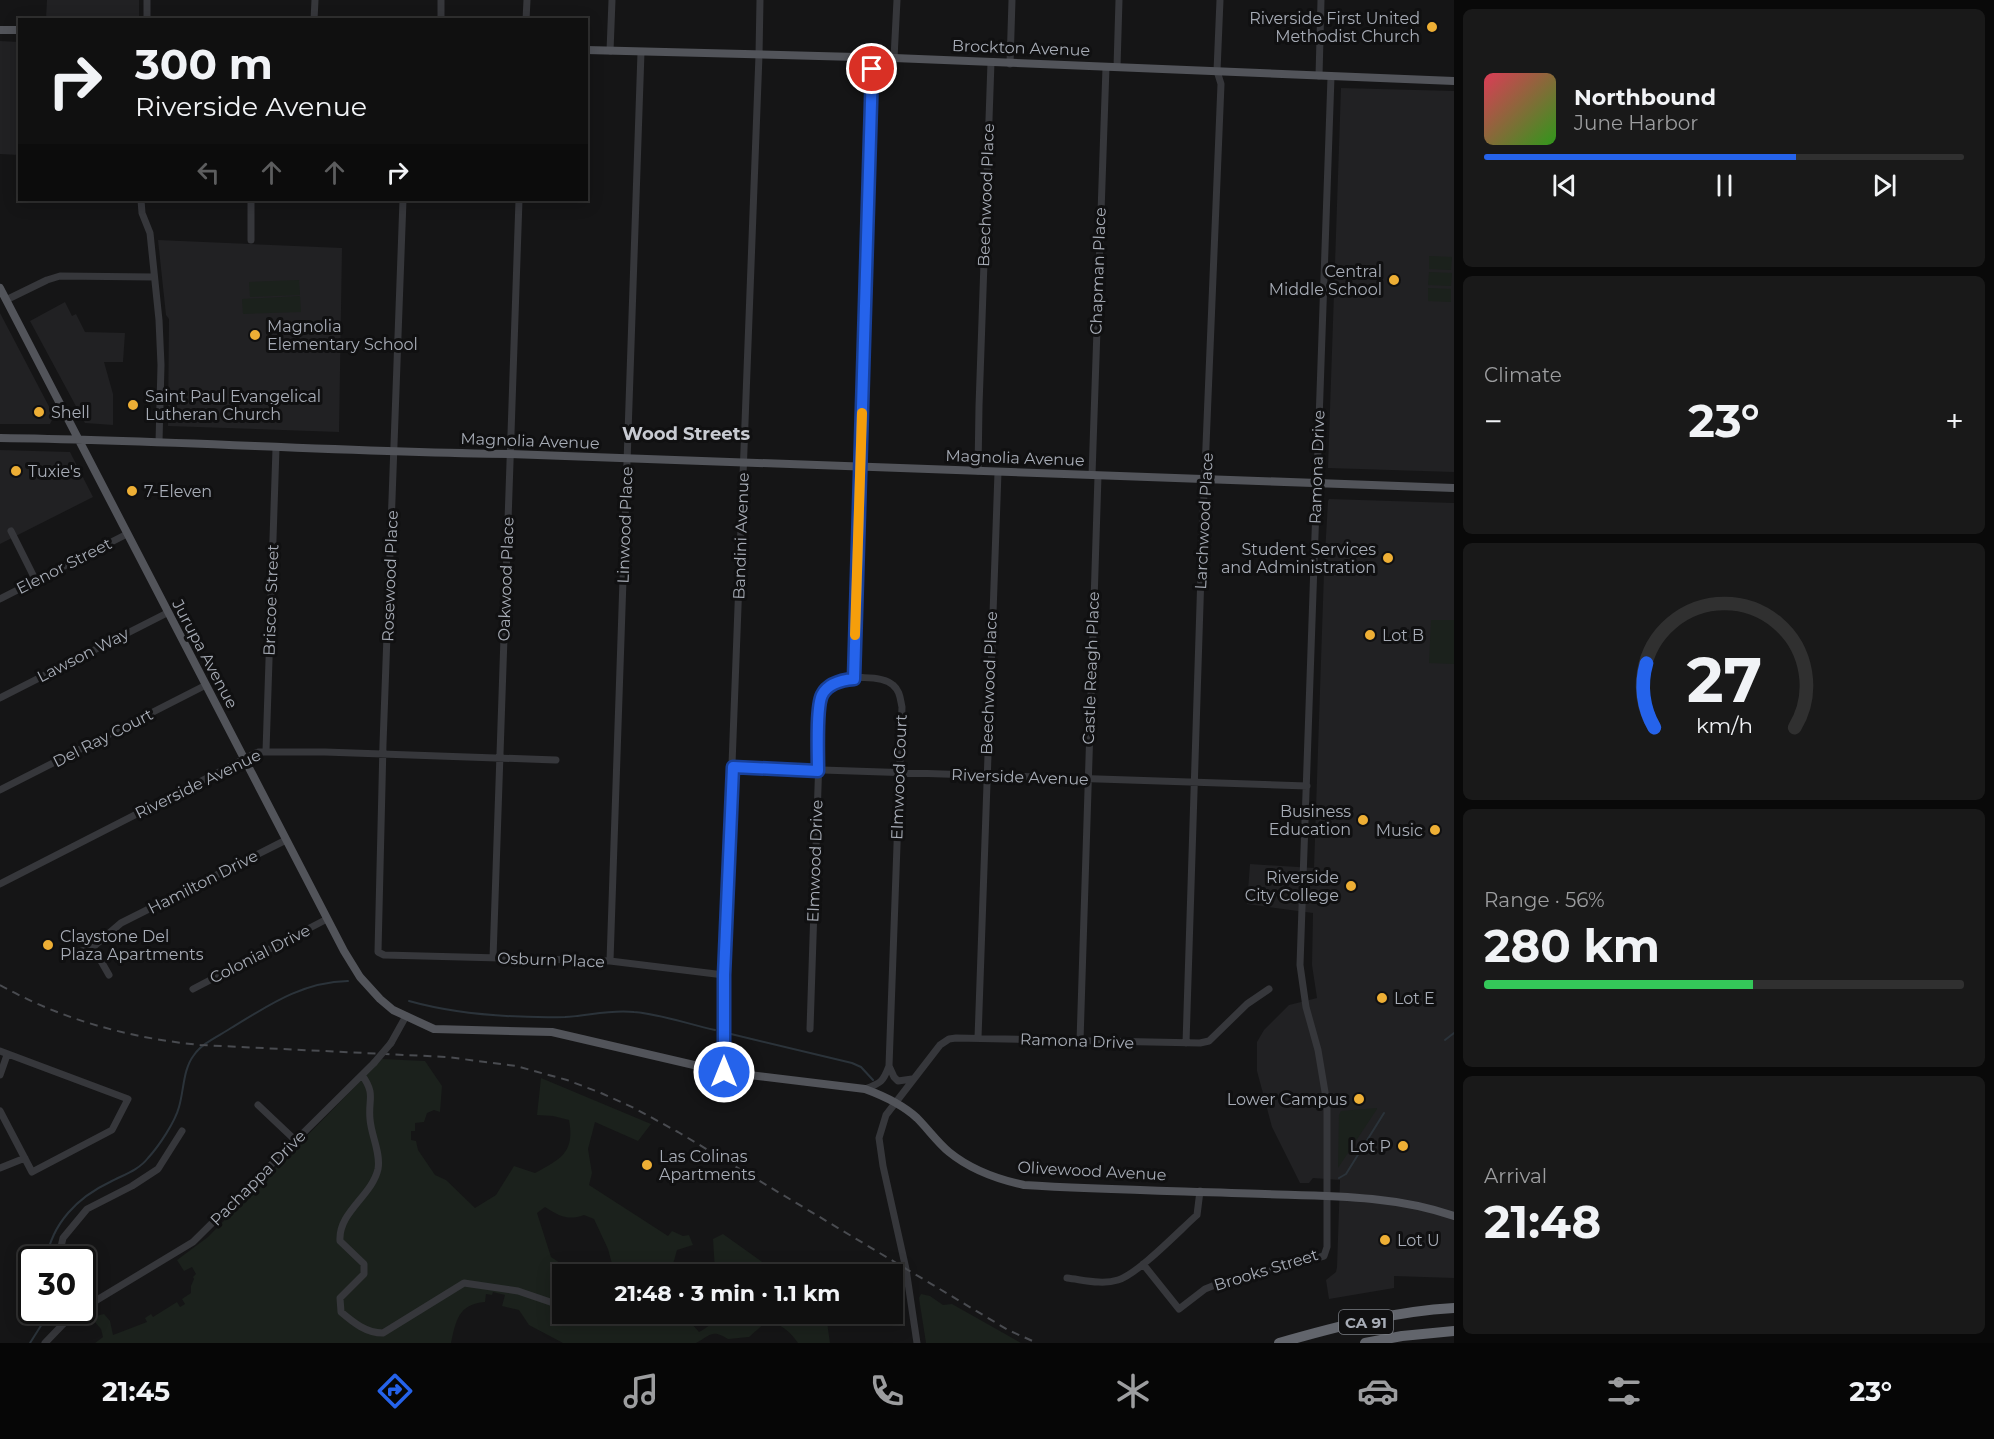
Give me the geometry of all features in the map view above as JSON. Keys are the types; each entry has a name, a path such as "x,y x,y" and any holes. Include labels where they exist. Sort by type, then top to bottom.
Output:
{"highway":[{"name":"CA 91","path":"1278,1343 1397,1315 1454,1308"},
{"name":"CA 91","path":"1365,1343 1402,1336 1454,1331"}],"main road":[{"path":"0,30 18,30"},
{"name":"Brockton Avenue","path":"588,50 894,58 1454,81"},
{"name":"Jurupa Avenue","path":"0,288 327,919 360,977 380,999 405,1016"},
{"name":"Magnolia Avenue","path":"0,438 1454,488"},
{"name":"Olivewood Avenue","path":"405,1016 434,1029 552,1032 724,1072 865,1089 895,1102 917,1118 949,1152 984,1174 1024,1185 1327,1197 1410,1203 1454,1216"}],"street":[{"path":"147,0 147,18"},
{"path":"314,18 315,0"},
{"path":"441,0 441,18"},
{"path":"526,18 527,0"},
{"path":"610,51 612,0"},
{"name":"Bandini Avenue","path":"724,1072 724,975 760,0"},
{"path":"894,58 897,0"},
{"path":"1010,64 1012,0"},
{"path":"1117,67 1119,0"},
{"name":"Larchwood Place","path":"1186,1043 1202,542 1221,84 1217,71 1220,0"},
{"path":"1319,76 1321,0"},
{"name":"Linwood Place","path":"610,961 641,52"},
{"path":"854,679 872,58"},
{"name":"Beechwood Place","path":"978,471 991,62"},
{"name":"Chapman Place","path":"1095,476 1106,67"},
{"name":"Ramona Drive","path":"1327,1197 1327,1104 1318,1050 1306,1007 1300,965 1330,77"},
{"path":"141,201 142,213 150,233 161,365 159,442"},
{"path":"250,240 251,201"},
{"name":"Rosewood Place","path":"378,952 403,201"},
{"name":"Oakwood Place","path":"493,958 519,201"},
{"path":"6,300 60,276 154,277"},
{"name":"Briscoe Street","path":"266,751 276,448"},
{"name":"Beechwood Place","path":"978,1038 998,472"},
{"name":"Castle Reagh Place","path":"1080,1041 1095,476"},
{"path":"11,531 36,581"},
{"name":"Elenor Street","path":"0,599 127,534"},
{"name":"Lawson Way","path":"0,698 167,613"},
{"name":"Elmwood Court","path":"854,679 881,678 892,683 899,691 902,707 889,1066"},
{"name":"Elmwood Drive","path":"810,1029 821,697 833,683 854,679"},
{"name":"Del Ray Court","path":"0,790 206,685"},
{"name":"Riverside Avenue","path":"0,884 244,758 266,751 556,760"},
{"name":"Riverside Avenue","path":"733,767 1307,786"},
{"name":"Hamilton Drive","path":"70,955 93,947 121,923 286,840"},
{"name":"Colonial Drive","path":"193,989 327,919"},
{"path":"93,947 109,975"},
{"name":"Osburn Place","path":"378,952 384,955 610,961 724,975"},
{"name":"Ramona Drive","path":"917,1343 906,1269 879,1138 881,1126 895,1102 943,1042 956,1038 978,1038 1200,1043 1209,1041 1247,1004 1269,989"},
{"name":"Pachappa Drive","path":"96,1301 193,1242 374,1063 391,1042 405,1016"},
{"path":"0,1074 3,1053 128,1099 112,1130 32,1172 0,1111"},
{"path":"889,1066 898,1081 912,1079"},
{"path":"865,1089 883,1081 889,1066"},
{"path":"362,1075 371,1088 370,1124 377,1151 378,1167 375,1178 339,1230 340,1241 364,1264 364,1274 340,1298 341,1312 354,1323 372,1333 383,1333 464,1283 518,1291 552,1303"},
{"path":"258,1105 296,1140"},
{"path":"61,1246 63,1238 87,1209 132,1186 158,1169 182,1131"},
{"path":"0,1168 25,1158"},
{"path":"1068,1278 1100,1283 1120,1280 1143,1264 1197,1215 1200,1191"},
{"name":"Brooks Street","path":"1143,1264 1179,1309 1205,1289 1215,1285 1324,1256 1327,1246 1327,1197"},
{"name":"Pachappa Drive","path":"45,1343 63,1324"}],"shaded area":[{"path":"47,0 139,0 139,18 46,18"},
{"path":"0,41 18,42 18,155 0,154"},
{"name":"Central Middle School","path":"1341,88 1454,91 1454,472 1328,468"},
{"name":"Magnolia Elementary School","path":"158,240 342,248 339,432 168,426 169,319 166,315"},
{"path":"1429,256 1452,257 1451,270 1429,269"},
{"path":"1429,272 1452,273 1451,286 1428,285"},
{"path":"299,280 300,295 250,297 249,282"},
{"path":"1428,288 1451,289 1451,302 1428,301"},
{"path":"300,296 301,312 243,314 242,299"},
{"path":"65,302 72,316 76,314 85,332 125,333 123,362 104,362 113,394 113,425 85,423 30,321"},
{"path":"0,313 54,416 50,424 0,424"},
{"path":"0,450 70,452 93,497 0,544"},
{"name":"Riverside City College","path":"1329,499 1454,503 1454,1278 1394,1276 1394,1288 1329,1299 1326,1280 1336,1272 1337,1267 1340,1180 1313,1178 1309,1183 1300,1183 1272,1127 1257,1071 1257,1042 1264,1030 1289,1005 1317,998 1312,965 1313,913 1247,904 1250,864 1314,868 1324,572"},
{"path":"1431,620 1454,620 1454,664 1429,663"},
{"path":"382,1059 425,1061 442,1086 440,1112 434,1110 427,1113 424,1122 415,1123 415,1131 411,1131 411,1140 416,1141 418,1150 435,1175 446,1180 475,1208 496,1195 514,1166 535,1173 559,1159 568,1147 569,1120 537,1115 541,1078 651,1124 638,1141 595,1122 588,1149 592,1173 589,1185 668,1236 672,1231 683,1236 689,1235 693,1245 677,1250 673,1264 612,1264 608,1249 594,1219 584,1215 573,1218 564,1217 545,1207 537,1213 551,1257 562,1264 552,1264 552,1324 692,1324 699,1332 710,1324 764,1324 749,1337 728,1339 715,1334 696,1343 563,1343 529,1325 519,1310 502,1306 505,1295 493,1292 492,1295 486,1294 485,1302 476,1303 464,1310 457,1321 451,1343 95,1343 103,1337 101,1329 96,1323 96,1316 104,1314 110,1321 113,1335 147,1322 145,1318 151,1314 153,1317 177,1302 180,1307 185,1304 182,1299 191,1293 193,1277 196,1274 192,1267 184,1271 177,1260 208,1237"},
{"path":"1377,1109 1338,1168 1341,1111"},
{"path":"723,1234 765,1264 715,1264 713,1239"},
{"path":"921,1294 930,1296 943,1305 952,1304 1021,1343 926,1343 919,1298"},
{"path":"777,1324 827,1324 830,1343 798,1343"}],"waterway":[{"path":"49,1246 60,1223 77,1204 98,1188 140,1166 157,1147 177,1113 190,1061 201,1047 286,996 331,982 348,981"},
{"path":"409,1001 447,1010 526,1017 565,1017 625,1011 664,1017 715,1030"},
{"path":"1445,1040 1454,1033"},
{"path":"731,1034 852,1063 861,1067 873,1080"},
{"path":"1339,1178 1346,1174 1384,1113"},
{"path":"30,1343 42,1324"}],"railway":[{"path":"0,985 72,1018 148,1038 200,1045 447,1057 516,1066 567,1080 634,1108 678,1132 1008,1330 1037,1343"}],"slow traffic":[{"path":"855,635 862,413"}],"place":[{"name":"Riverside First United Methodist Church","path":"1432,27"},
{"name":"Central Middle School","path":"1394,280"},
{"name":"Magnolia Elementary School","path":"255,335"},
{"name":"Saint Paul Evangelical Lutheran Church","path":"133,405"},
{"name":"Shell","path":"39,412"},
{"name":"Tuxie's","path":"16,471"},
{"name":"7-Eleven","path":"132,491"},
{"name":"Student Services and Administration","path":"1388,558"},
{"name":"Lot B","path":"1370,635"},
{"name":"Business Education","path":"1363,820"},
{"name":"Music","path":"1435,830"},
{"name":"Riverside City College","path":"1351,886"},
{"name":"Claystone Del Plaza Apartments","path":"48,945"},
{"name":"Lot E","path":"1382,998"},
{"name":"Lower Campus","path":"1359,1099"},
{"name":"Lot P","path":"1403,1146"},
{"name":"Las Colinas Apartments","path":"647,1165"},
{"name":"Lot U","path":"1385,1240"}],"district":[{"name":"Wood Streets","path":"686,434"}],"route":[{"path":"724,1072 724,975 733,767 818,771 821,697 833,683 854,679 872,69"}]}
